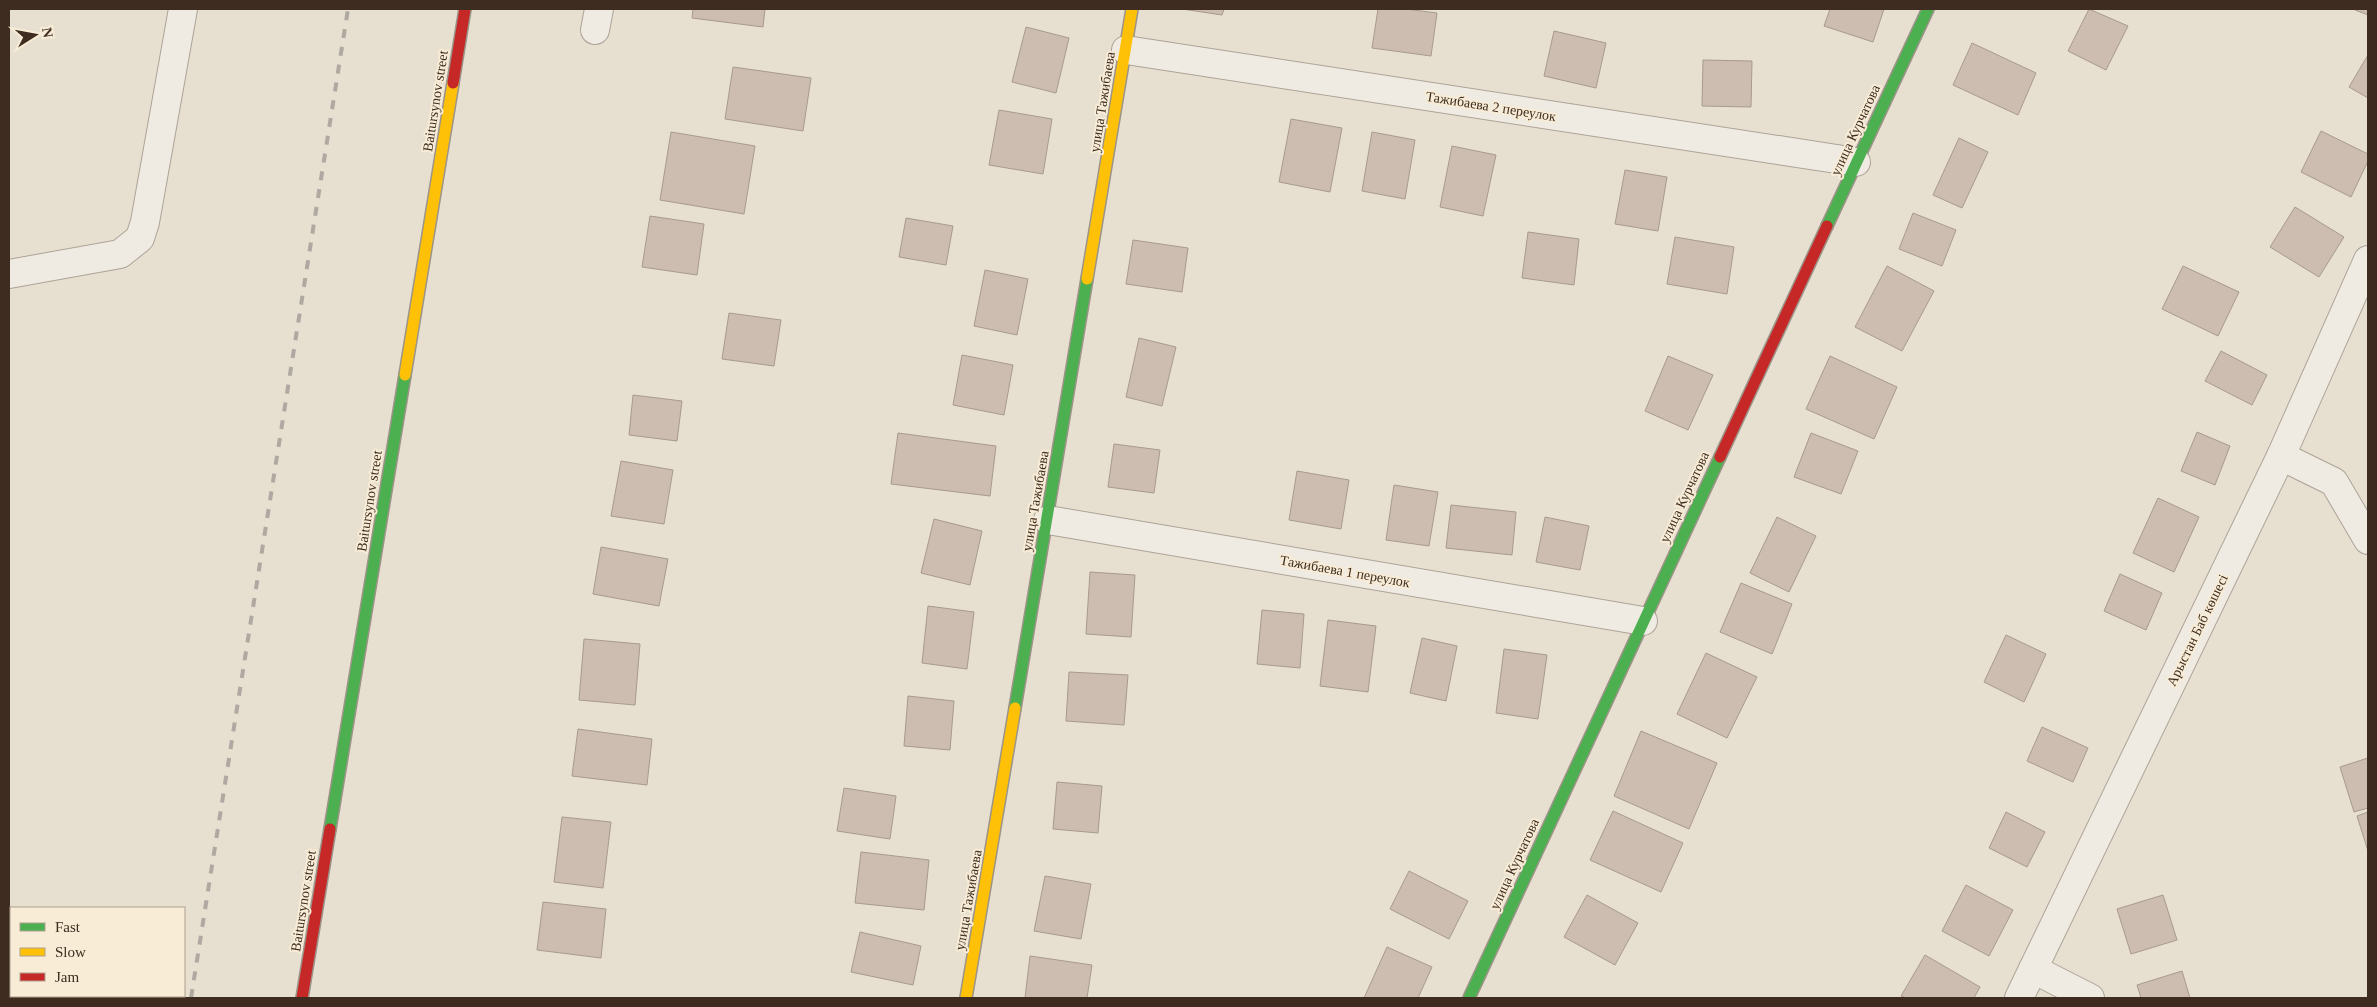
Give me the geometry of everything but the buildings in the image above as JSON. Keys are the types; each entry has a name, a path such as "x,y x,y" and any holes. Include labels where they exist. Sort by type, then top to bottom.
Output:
{"street":[{"path":"9,274 120,254 140,238 145,222 183,9"},
{"name":"Baitursynov street","path":"302,998 465,9"},
{"name":"улица Тажибаева","path":"966,998 1048,520 1132,9"},
{"name":"улица Курчатова","path":"1469,998 1642,621 1928,9"},
{"name":"Тажибаева 2 переулок","path":"1126,50 1856,162"},
{"name":"Арыстан Баб көшесі","path":"2020,998 2281,456 2368,260"},
{"path":"2281,456 2334,482 2368,540"},
{"name":"Тажибаева 1 переулок","path":"1048,520 1642,621"},
{"path":"2033,969 2090,998"}],"railway":[{"path":"191,998 348,9"}],"traffic: fast":[{"path":"1827,226 1928,9"},
{"path":"1015,708 1087,279"},
{"path":"330,829 405,375"},
{"path":"1469,998 1720,457"}],"traffic: slow":[{"path":"1087,279 1132,9"},
{"path":"405,375 453,83"},
{"path":"966,998 1015,708"}],"traffic: jam":[{"path":"453,83 465,9"},
{"path":"1720,457 1827,226"},
{"path":"302,998 330,829"}]}
